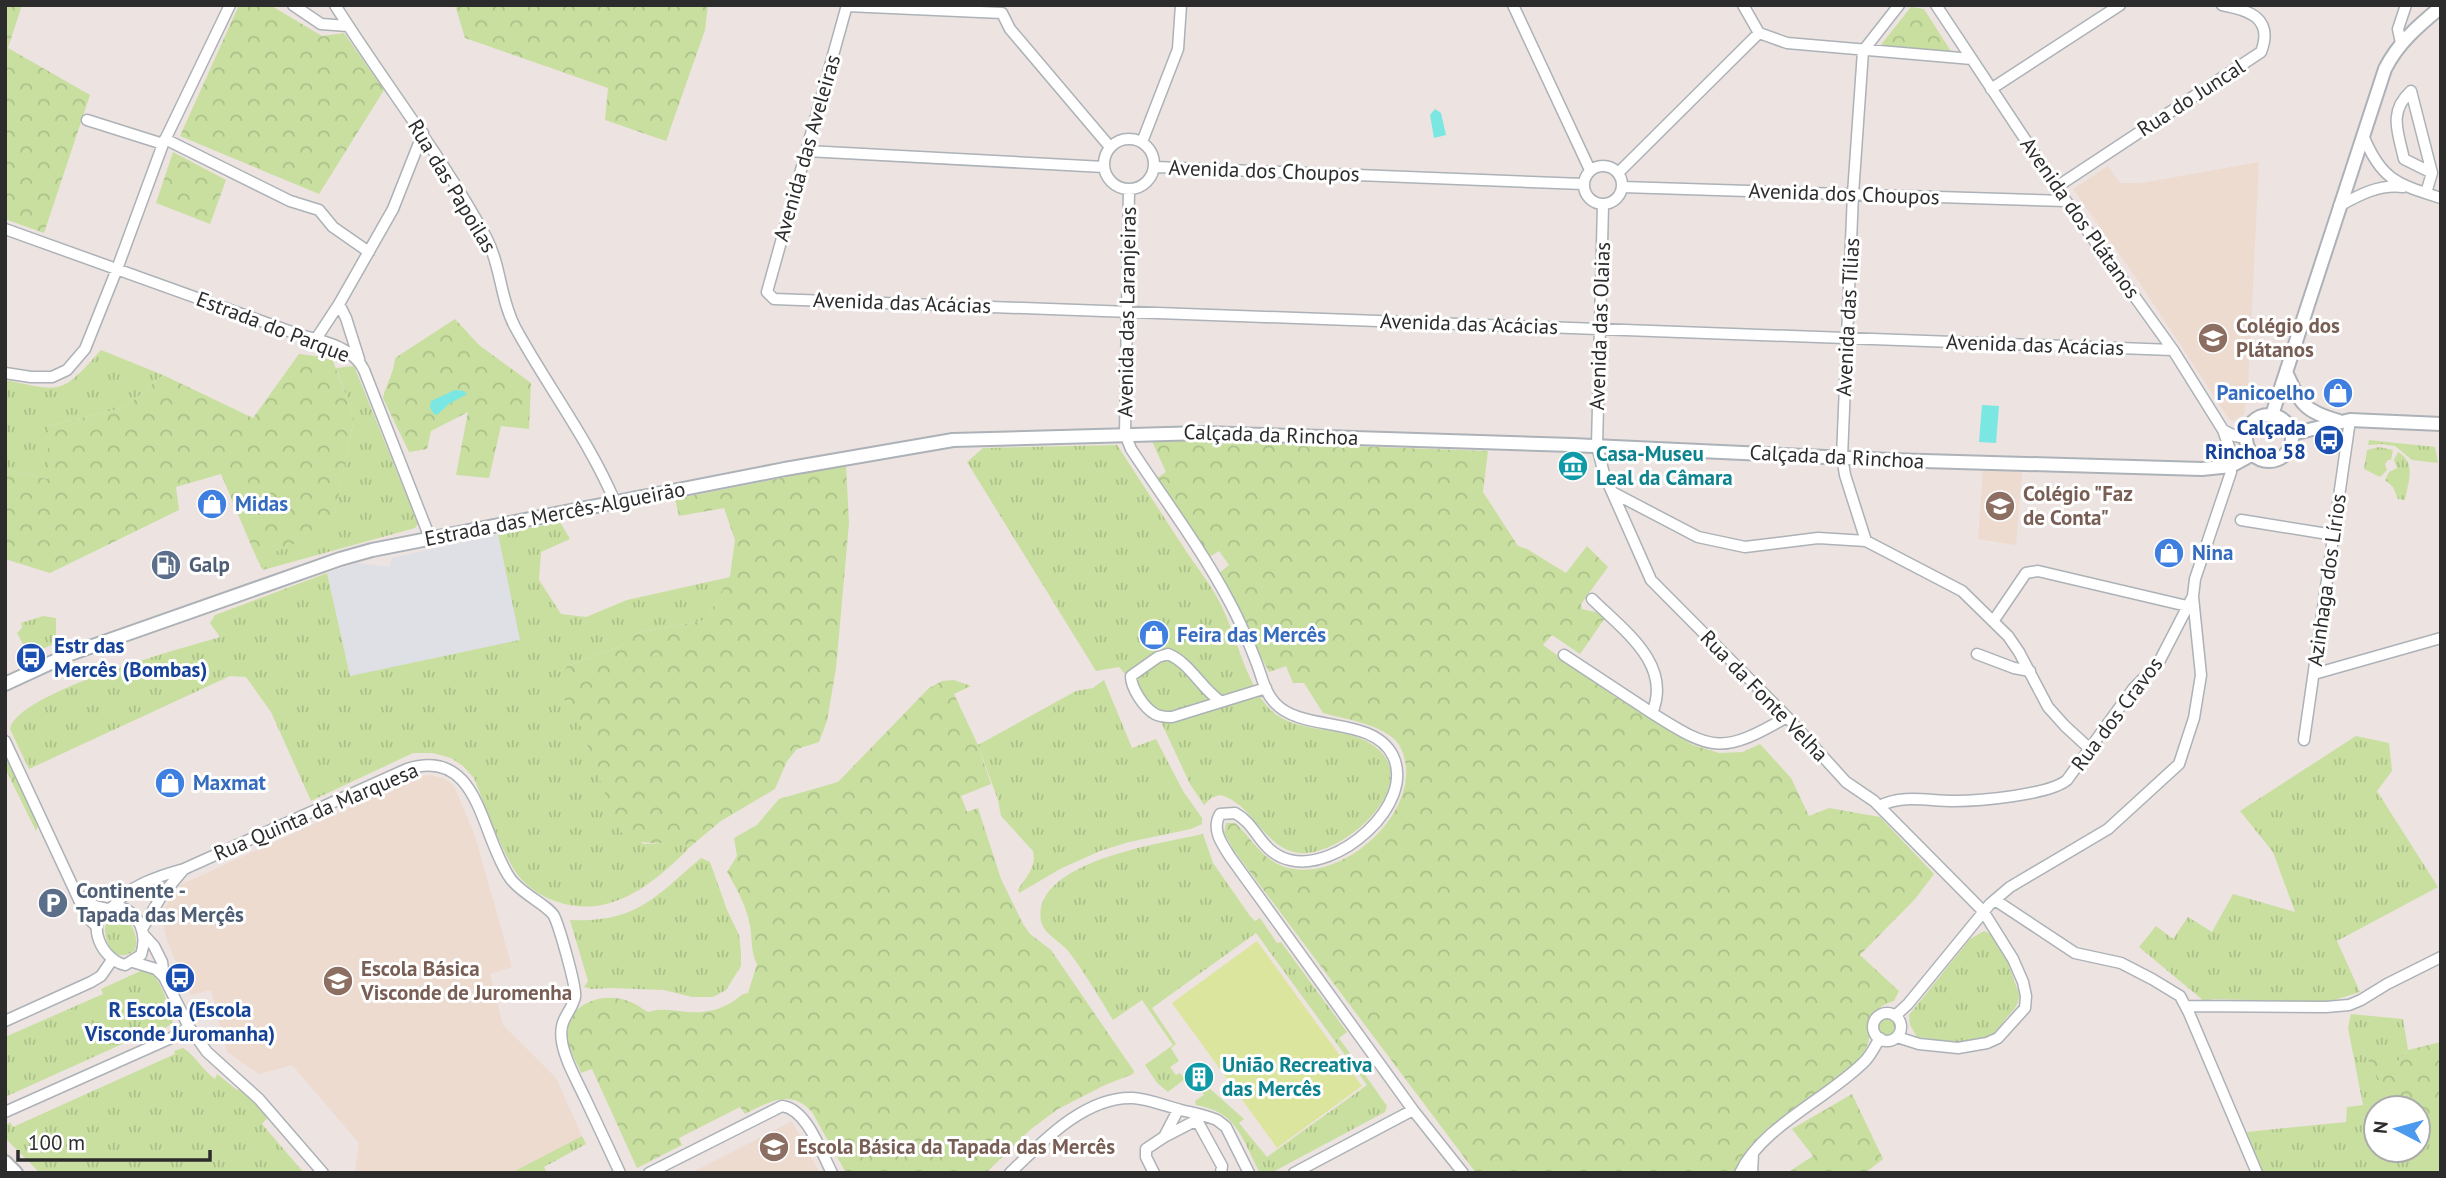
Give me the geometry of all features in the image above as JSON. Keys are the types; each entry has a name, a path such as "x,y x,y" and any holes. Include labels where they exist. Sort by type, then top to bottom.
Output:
{"street":[{"path":"5,373 43,378 60,374 73,365 85,349 164,141 230,5"},
{"path":"293,5 321,24 348,26"},
{"name":"Rua das Papoilas","path":"335,5 423,133 487,238 515,327 588,446 615,502"},
{"path":"1142,142 1178,49 1181,5"},
{"path":"1513,5 1590,170"},
{"path":"1863,51 1899,5"},
{"name":"Avenida dos Plátanos","path":"1936,5 2066,201 2173,350 2223,430 2229,447 2231,466"},
{"path":"1991,89 2120,5"},
{"name":"Rua do Juncal","path":"2058,186 2261,52 2265,41 2263,27 2257,16 2245,9 2222,5"},
{"path":"2401,43 2398,29 2406,5"},
{"path":"847,6 1004,9 1010,29 1110,147"},
{"name":"Avenida das Aveleiras","path":"767,292 847,6"},
{"path":"1745,7 1759,33 1787,43 1972,59"},
{"path":"2272,415 2385,69 2401,43 2441,7"},
{"path":"1618,173 1759,33"},
{"name":"Avenida das Tílias","path":"1863,51 1853,194 1842,457 1866,541"},
{"path":"2426,193 2432,173 2414,93 2411,91 2397,111 2395,119 2404,159 2432,173"},
{"path":"87,120 164,141 290,201 319,210 333,227 369,252"},
{"path":"316,339 393,209 423,133"},
{"path":"2362,135 2384,173 2411,188 2441,198"},
{"path":"1125,139 1142,142 1152,153 1155,167 1149,180 1143,186 1129,190 1115,186 1104,167 1106,153 1110,147 1125,139"},
{"path":"807,151 1104,167"},
{"path":"1608,166 1618,173 1622,187 1618,198 1603,205 1591,201 1583,184 1590,170 1608,166"},
{"name":"Avenida dos Choupos","path":"1155,167 1583,184"},
{"path":"2339,206 2370,190 2391,186 2411,188"},
{"name":"Avenida dos Choupos","path":"1622,187 2066,201"},
{"name":"Avenida das Laranjeiras","path":"1125,433 1129,190"},
{"name":"Avenida das Olaias","path":"1597,446 1603,205"},
{"name":"Estrada do Parque","path":"5,229 351,353 359,359 430,538"},
{"name":"Avenida das Acácias","path":"767,292 774,299 2173,350"},
{"path":"339,304 359,359"},
{"path":"2286,372 2305,407 2315,414 2344,420 2441,424"},
{"path":"2272,415 2285,421 2292,434 2292,442 2283,456 2268,461 2253,454 2246,438 2251,423 2257,418 2272,415"},
{"path":"2292,434 2344,420"},
{"name":"Azinhaga dos Lírios","path":"2304,740 2334,535 2344,420"},
{"path":"2223,430 2246,438"},
{"path":"1125,433 1131,449 1231,603 1273,701 1293,715 1350,729 1378,740 1390,751 1395,762 1395,786 1385,810 1356,841 1332,856 1309,862 1281,857 1264,845 1235,813 1220,814 1216,828 1231,858 1413,1110 1464,1173"},
{"name":"Estrada das Mercês-Algueirão","path":"5,684 70,654 340,559 430,538 944,441 1125,433"},
{"name":"Calçada da Rinchoa","path":"1125,433 1216,433 1597,446 2132,468 2210,469 2231,466 2253,454"},
{"name":"Rua da Fonte Velha","path":"1597,446 1604,474 1651,580 1787,717 1846,782 1879,807 1983,911 2013,959 2023,982 2025,1008 1998,1038 1972,1047 1935,1047 1897,1037"},
{"name":"Rua dos Cravos","path":"1879,807 1904,798 1953,801 2052,789 2067,780 2133,689 2159,662 2193,596 2195,579 2229,481 2231,466"},
{"path":"1612,492 1698,537 1745,547 1818,538 1866,541 1962,591 2008,636 2048,707 2090,750"},
{"path":"2241,520 2334,535"},
{"path":"1994,620 2026,573 2038,571 2187,606"},
{"path":"1895,1016 1995,900 2010,887 2108,829 2179,764 2194,718 2202,676 2193,596"},
{"path":"1592,599 1649,656 1656,673 1657,701 1652,713"},
{"path":"2314,674 2441,638"},
{"path":"1220,701 1208,692 1186,665 1168,654 1158,657 1131,676 1131,686 1155,715 1172,717 1266,688"},
{"path":"1564,654 1652,713 1702,742 1729,744 1753,737 1787,717"},
{"path":"1977,654 2030,671"},
{"path":"5,741 87,917 96,926 102,946 112,960 125,965 141,955 143,932"},
{"name":"Rua Quinta da Marquesa","path":"110,908 125,894 166,874 184,869 407,769 431,764 452,770 467,786 510,878 524,894 553,914 575,989 573,1002 564,1017 562,1041 577,1081 620,1173"},
{"name":"Rua Quinta da Marquesa","path":"143,932 162,895 184,869"},
{"path":"78,894 87,902 127,909 135,915 158,954 164,977 189,1027 212,1059 271,1112 323,1173"},
{"path":"1995,900 2075,953 2121,963 2180,996 2257,1173"},
{"path":"96,926 99,916 110,908"},
{"path":"2186,1006 2349,1005 2441,957"},
{"path":"5,1021 92,982 112,960"},
{"path":"133,962 149,965 164,977"},
{"path":"1885,1014 1895,1016 1901,1026 1897,1037 1889,1041 1880,1038 1874,1029 1876,1019 1885,1014"},
{"path":"7,1113 171,1038 189,1027"},
{"path":"1740,1173 1764,1140 1867,1059 1880,1038"},
{"path":"1010,1173 1054,1131 1078,1115 1106,1103 1129,1098 1213,1118 1223,1124 1249,1173"},
{"path":"649,1173 782,1106 801,1114 832,1173"},
{"path":"1164,1137 1178,1110"},
{"path":"1294,1173 1312,1169 1413,1110"},
{"path":"1154,1173 1146,1157 1146,1149 1193,1122 1199,1124 1222,1166 1221,1173"},
{"path":"1752,1173 1753,1153"},
{"path":"5,1162 16,1173"}],"shaded area":[{"name":"Colégio dos Plátanos","path":"2259,162 2248,388 2244,415 2233,421 2229,419 2139,282 2073,189 2108,166 2120,183 2142,183"},
{"name":"Colégio \"Faz de Conta\"","path":"1983,470 2022,472 2016,545 1978,539"},
{"path":"498,534 521,640 350,676 327,573 358,563 390,567 392,558"},
{"name":"Escola Básica Visconde de Juromenha","path":"430,775 444,778 454,786 475,836 512,967 490,974 503,1025 556,1078 582,1136 511,1173 355,1173 359,1143 292,1065 259,1074 227,1052 211,990 191,995 167,941 162,919 169,899 180,885 416,777"},
{"name":"Escola Básica da Tapada das Mercês","path":"792,1121 820,1173 691,1173"}],"green space":[{"path":"5,5 22,5 8,48 90,95 44,233 5,219"},
{"path":"239,5 270,5 322,36 344,33 384,90 319,194 180,136"},
{"path":"455,5 708,5 705,30 666,141 605,120 608,88 465,38"},
{"path":"1911,7 1924,9 1952,53 1880,46"},
{"path":"173,152 226,180 210,224 156,203"},
{"path":"455,319 479,345 531,383 529,429 501,426 489,478 456,475 468,412 431,431 427,449 409,452 383,398 395,358"},
{"path":"101,350 163,375 126,407 48,426 48,479 5,469 5,380 39,387 60,386 77,375"},
{"path":"299,354 332,358 354,418 332,529 257,559 221,474 176,487 179,510 50,573 5,559 5,469 48,479 48,426 126,407 163,375 253,418"},
{"path":"354,366 418,524 415,528 263,570 257,559 332,528 354,418 336,368"},
{"path":"1151,439 1488,451 1483,492 1518,546 1566,573 1587,546 1608,567 1581,604 1582,609 1600,613 1605,618 1580,654 1552,635 1543,645 1614,696 1693,745 1719,753 1743,752 1760,744 1791,778 1809,816 1829,808 1880,817 1934,874 1915,899 1860,955 1899,991 1894,1001 1883,1005 1873,1017 1869,1040 1861,1056 1835,1082 1749,1150 1734,1173 1476,1173 1235,852 1224,833 1226,823 1235,823 1262,852 1282,866 1303,870 1325,867 1346,858 1366,845 1383,828 1396,808 1404,788 1406,767 1402,751 1386,733 1359,722 1323,713 1304,683 1293,683 1286,666 1269,672 1218,574 1229,565 1219,551 1208,558 1157,478 1166,472"},
{"path":"2369,440 2435,447 2438,463 2412,460 2395,446 2368,445"},
{"name":"Feira das Mercês","path":"1117,445 1209,584 1227,617 1252,682 1267,706 1278,716 1291,722 1367,741 1379,750 1389,766 1390,783 1383,801 1370,818 1335,844 1316,852 1299,853 1276,843 1232,800 1220,795 1211,798 1204,805 1190,784 1155,709 1119,667 1096,671 967,462 983,448"},
{"path":"2379,447 2393,450 2391,460 2385,464 2387,470 2380,477 2364,469 2367,450"},
{"path":"2398,452 2404,456 2409,467 2405,500 2398,499 2393,487 2385,480 2389,472 2397,468 2394,460"},
{"path":"846,465 849,523 836,668 827,721 819,742 797,749 787,761 775,789 721,821 691,846 625,839 612,813 576,714 563,698 561,679 567,666 619,647 636,633 706,620 730,576 735,540 724,508 679,516 675,499"},
{"path":"560,522 570,539 541,552 539,580 561,614 586,617 627,600 730,577 706,620 636,633 619,647 567,666 563,698 576,713 614,816 643,844 674,843 691,846 647,885 613,902 575,906 555,901 526,883 507,857 474,778 451,758 433,753 413,753 311,801 271,712 246,677 230,676 29,769 10,729 20,715 70,687 139,661 220,637 210,623 215,615 327,573 350,676 520,640 498,534"},
{"path":"43,616 56,618 56,643 38,651 35,647 24,646 17,633 22,628 21,623"},
{"path":"954,680 971,686 954,694 978,745 991,784 961,796 967,812 978,808 1001,879 1023,924 1030,934 1051,950 1134,1071 1133,1074 1058,1109 1031,1129 986,1173 846,1173 812,1112 796,1100 788,1099 771,1102 745,1114 740,1107 679,1138 682,1145 637,1168 592,1069 581,1073 570,1050 567,1037 572,1016 579,1008 597,999 618,998 648,1012 695,1012 719,1008 748,993 757,964 746,911 727,872 737,856 734,838 757,825 779,799 838,782 929,688 942,681"},
{"path":"1104,680 1132,748 1156,739 1183,791 1202,818 1202,824 1100,851 1062,868 1019,893 1018,890 1032,867 1033,851 1001,816 978,745 1076,691 1093,688"},
{"path":"2356,736 2389,743 2392,771 2377,791 2438,887 2337,941 2360,992 2328,1002 2204,1001 2139,947 2156,926 2173,939 2188,917 2212,932 2233,894 2295,912 2273,852 2240,811"},
{"path":"5,753 38,825 36,831 5,768"},
{"path":"1203,834 1213,863 1250,916 1255,921 1260,918 1277,943 1281,942 1347,1032 1339,1038 1387,1106 1385,1112 1271,1173 1260,1173 1243,1138 1230,1121 1221,1114 1196,1105 1195,1101 1204,1095 1202,1092 1208,1087 1244,1119 1239,1123 1267,1157 1367,1085 1256,933 1152,1008 1176,1044 1171,1048 1179,1061 1170,1067 1176,1075 1180,1073 1185,1079 1168,1092 1157,1083 1145,1065 1173,1045 1142,1000 1113,1020 1075,960 1066,948 1049,934 1041,921 1043,900 1057,883 1078,869 1132,850"},
{"path":"701,858 710,862 739,935 741,966 726,990 713,997 692,997 664,990 584,987 588,981 570,920 612,917 643,905"},
{"path":"123,917 130,923 136,945 135,950 121,955 111,949 105,928 106,921"},
{"path":"1984,931 1997,941 2006,958 2019,993 2016,1006 1995,1032 1985,1039 1956,1042 1917,1037 1910,1025 1909,1015 1970,939"},
{"path":"1257,941 1362,1086 1277,1148 1172,1003"},
{"path":"145,969 155,977 166,998 172,1023 164,1029 162,1026 5,1097 5,1037 103,994 101,989"},
{"path":"1887,1014 1897,1017 1900,1027 1897,1037 1887,1040 1877,1037 1874,1027 1877,1017"},
{"path":"2351,1014 2403,1019 2408,1050 2395,1065 2361,1048 2388,1094 2362,1094 2362,1100 2348,1028"},
{"path":"2373,1040 2395,1065 2408,1050 2441,1042 2441,1111 2432,1114 2432,1094 2388,1094 2361,1048"},
{"path":"183,1048 215,1079 217,1074 237,1090 240,1089 268,1117 262,1124 304,1173 40,1173 5,1138 5,1126 10,1122 13,1127"},
{"path":"1852,1094 1883,1159 1865,1173 1787,1173 1813,1156 1792,1129"},
{"path":"2362,1105 2362,1164 2432,1164 2432,1113 2441,1111 2441,1173 2261,1173 2247,1132 2346,1122 2347,1107"},
{"path":"582,1136 586,1144 544,1167 547,1173 511,1173"}],"water":[{"path":"1435,109 1441,113 1446,135 1434,138 1430,115"},
{"path":"455,390 467,394 449,404 437,415 434,414 430,408 431,401"},
{"path":"1982,405 1999,406 1996,443 1979,442"}],"place":[{"name":"Colégio dos Plátanos","path":"2213,338"},
{"name":"Panicoelho","path":"2338,393"},
{"name":"Calçada Rinchoa 58","path":"2329,440"},
{"name":"Casa-Museu Leal da Câmara","path":"1573,466"},
{"name":"Midas","path":"212,504"},
{"name":"Colégio \"Faz de Conta\"","path":"2000,506"},
{"name":"Nina","path":"2169,553"},
{"name":"Galp","path":"166,565"},
{"name":"Feira das Mercês","path":"1154,635"},
{"name":"Estr das Mercês (Bombas)","path":"31,658"},
{"name":"Maxmat","path":"170,783"},
{"name":"Continente - Tapada das Merçês","path":"53,903"},
{"name":"R Escola (Escola Visconde Juromanha)","path":"180,978"},
{"name":"Escola Básica Visconde de Juromenha","path":"338,981"},
{"name":"União Recreativa das Mercês","path":"1199,1077"},
{"name":"Escola Básica da Tapada das Mercês","path":"774,1147"}]}
